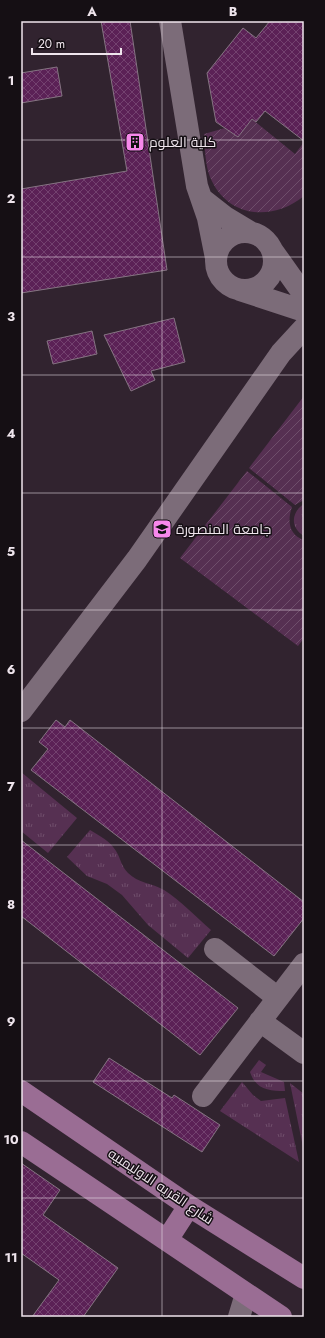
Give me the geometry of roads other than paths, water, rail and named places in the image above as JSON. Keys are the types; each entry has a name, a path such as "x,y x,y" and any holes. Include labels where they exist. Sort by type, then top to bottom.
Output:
{"main road":[{"name":"شارع القريه الاوليمبيه","path":"21,1091 189,1206 304,1278"},
{"path":"21,1142 281,1317"},
{"path":"167,1240 189,1206"}],"street":[{"path":"170,21 194,171 220,277 225,283 238,290 304,311"},
{"path":"202,199 225,217 267,242 304,295"},
{"path":"216,258 218,249 223,241 231,235 240,232 250,232"},
{"path":"238,290 257,288 271,276 275,258 272,250"},
{"path":"21,711 137,560 281,353 304,328"},
{"path":"215,949 278,998"},
{"path":"203,1096 304,964"},
{"path":"260,1021 304,1053"},
{"path":"239,1317 246,1294"}],"place":[{"name":"كلية العلوم","path":"135,142"},
{"name":"جامعة المنصورة","path":"162,529"}]}
